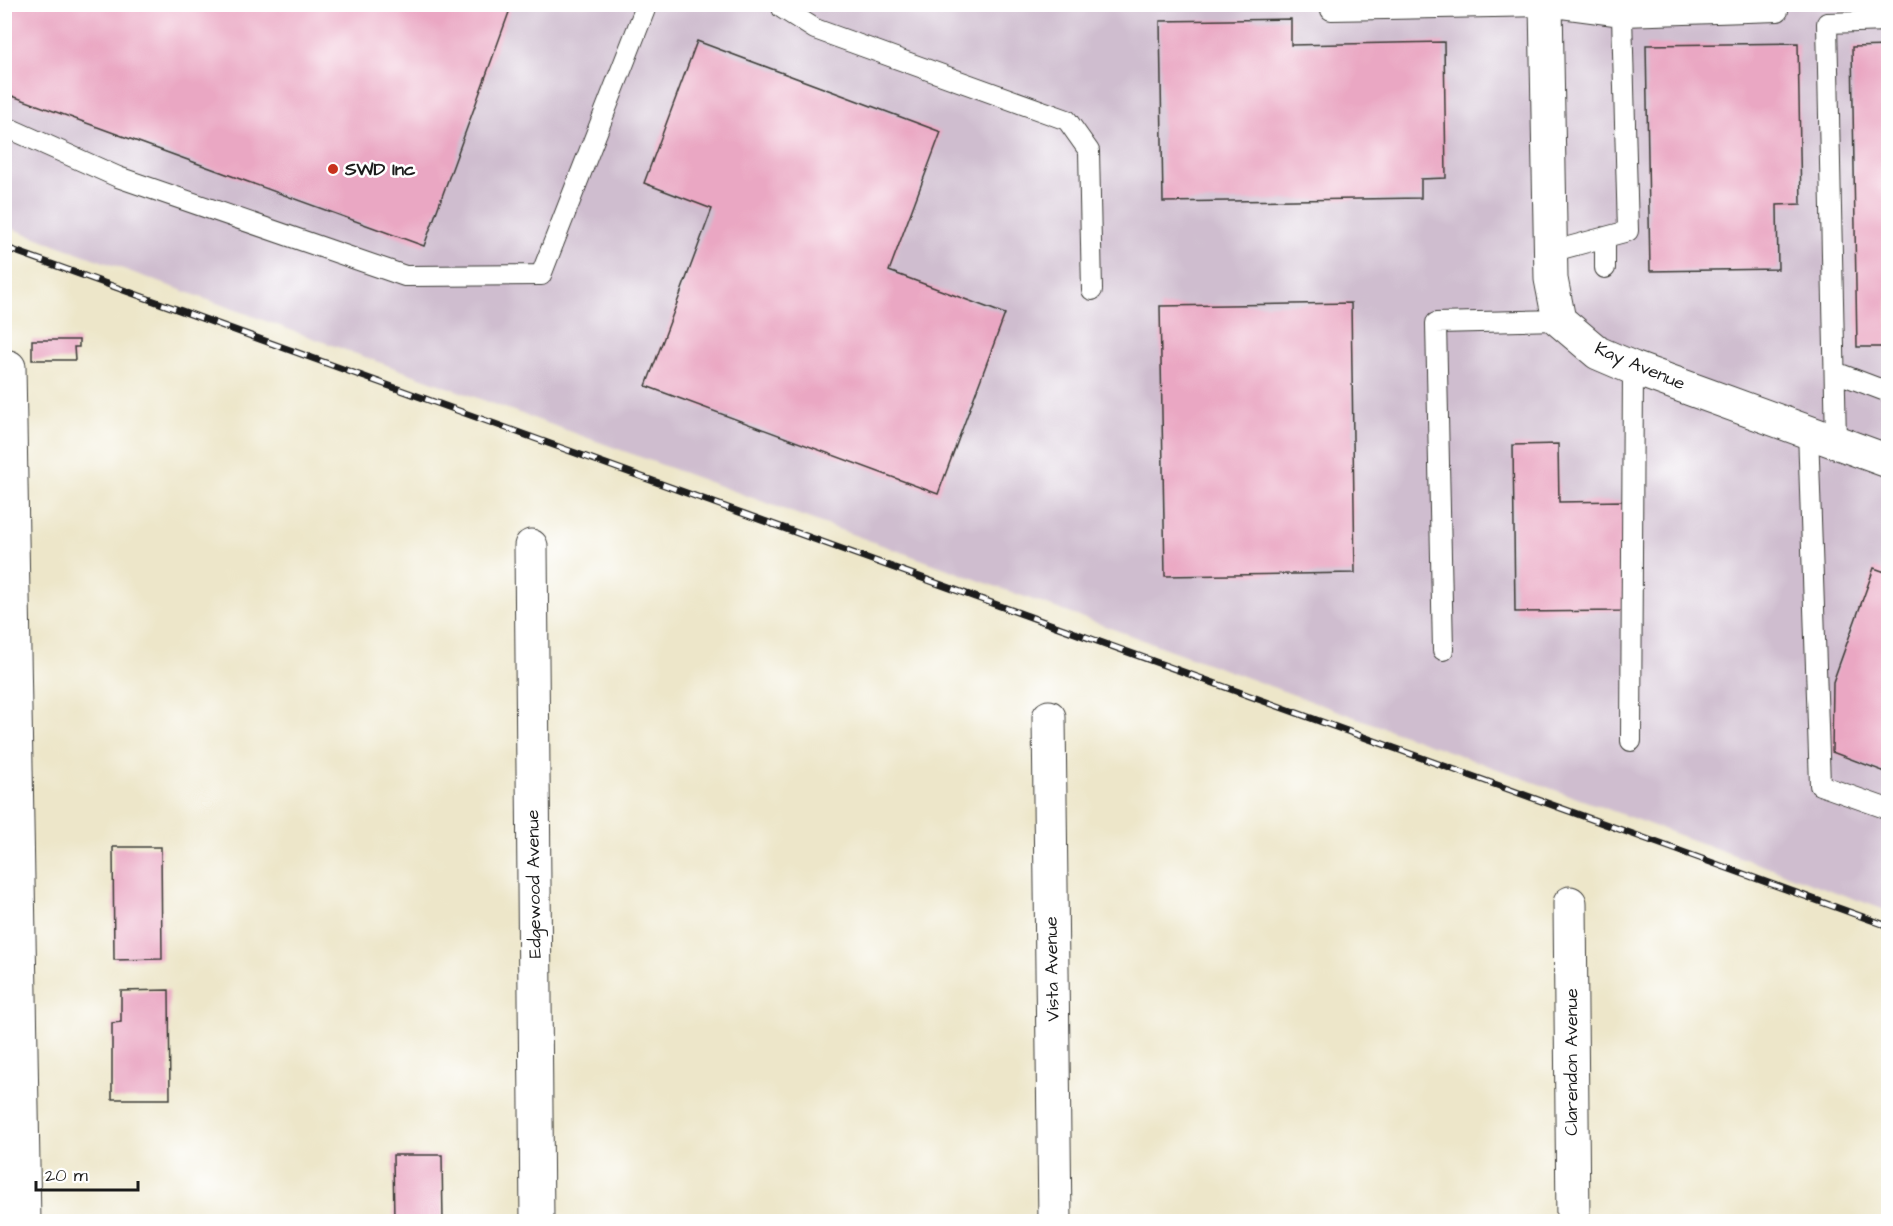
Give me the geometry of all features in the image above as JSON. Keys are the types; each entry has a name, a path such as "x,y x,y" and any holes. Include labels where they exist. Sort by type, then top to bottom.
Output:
{"street":[{"path":"1546,5 1551,279 1559,320"},
{"name":"Kay Avenue","path":"1559,320 1598,353 1633,368 1888,461"},
{"path":"9,367 24,1221"},
{"name":"Edgewood Avenue","path":"531,546 537,1221"},
{"name":"Vista Avenue","path":"1049,717 1055,1221"},
{"name":"Clarendon Avenue","path":"1570,903 1573,1221"}],"lane":[{"path":"4,126 118,177 405,276 541,275 647,4"},
{"path":"781,4 782,8 815,29 1067,120 1089,151 1092,290"},
{"path":"1331,10 1546,5 1622,16 1778,11"},
{"path":"1550,252 1628,231 1622,16"},
{"path":"1888,21 1827,23 1835,372 1822,436 1820,785 1888,809"},
{"path":"1605,237 1605,268"},
{"path":"1443,650 1437,323 1559,320"},
{"path":"1631,741 1633,368"},
{"path":"1835,372 1888,392"}],"shaded area":[{"path":"4,5 1888,5 1888,911 5,226"}],"building":[{"name":"SWD Inc","path":"4,4 512,4 424,246 4,93"},
{"path":"1291,19 1291,45 1444,42 1446,178 1421,179 1421,198 1163,202 1160,21"},
{"path":"697,41 941,132 889,271 1005,314 938,494 646,386 712,209 644,183"},
{"path":"1798,43 1801,204 1777,205 1778,269 1650,271 1646,45"},
{"path":"1888,46 1888,347 1857,347 1852,47"},
{"path":"1351,303 1355,573 1165,576 1160,306"},
{"path":"32,340 79,340 79,347 74,347 75,360 32,360"},
{"path":"1558,444 1559,502 1624,501 1625,611 1515,612 1513,445"},
{"path":"1874,568 1888,573 1888,773 1832,752 1833,682"},
{"path":"113,847 161,847 162,959 114,960"},
{"path":"169,990 170,1099 112,1099 112,1023 121,1022 121,991"},
{"path":"393,1155 442,1155 443,1222 394,1222"}],"railway":[{"path":"4,247 1888,926"}],"place":[{"name":"SWD Inc","path":"333,169"}]}
